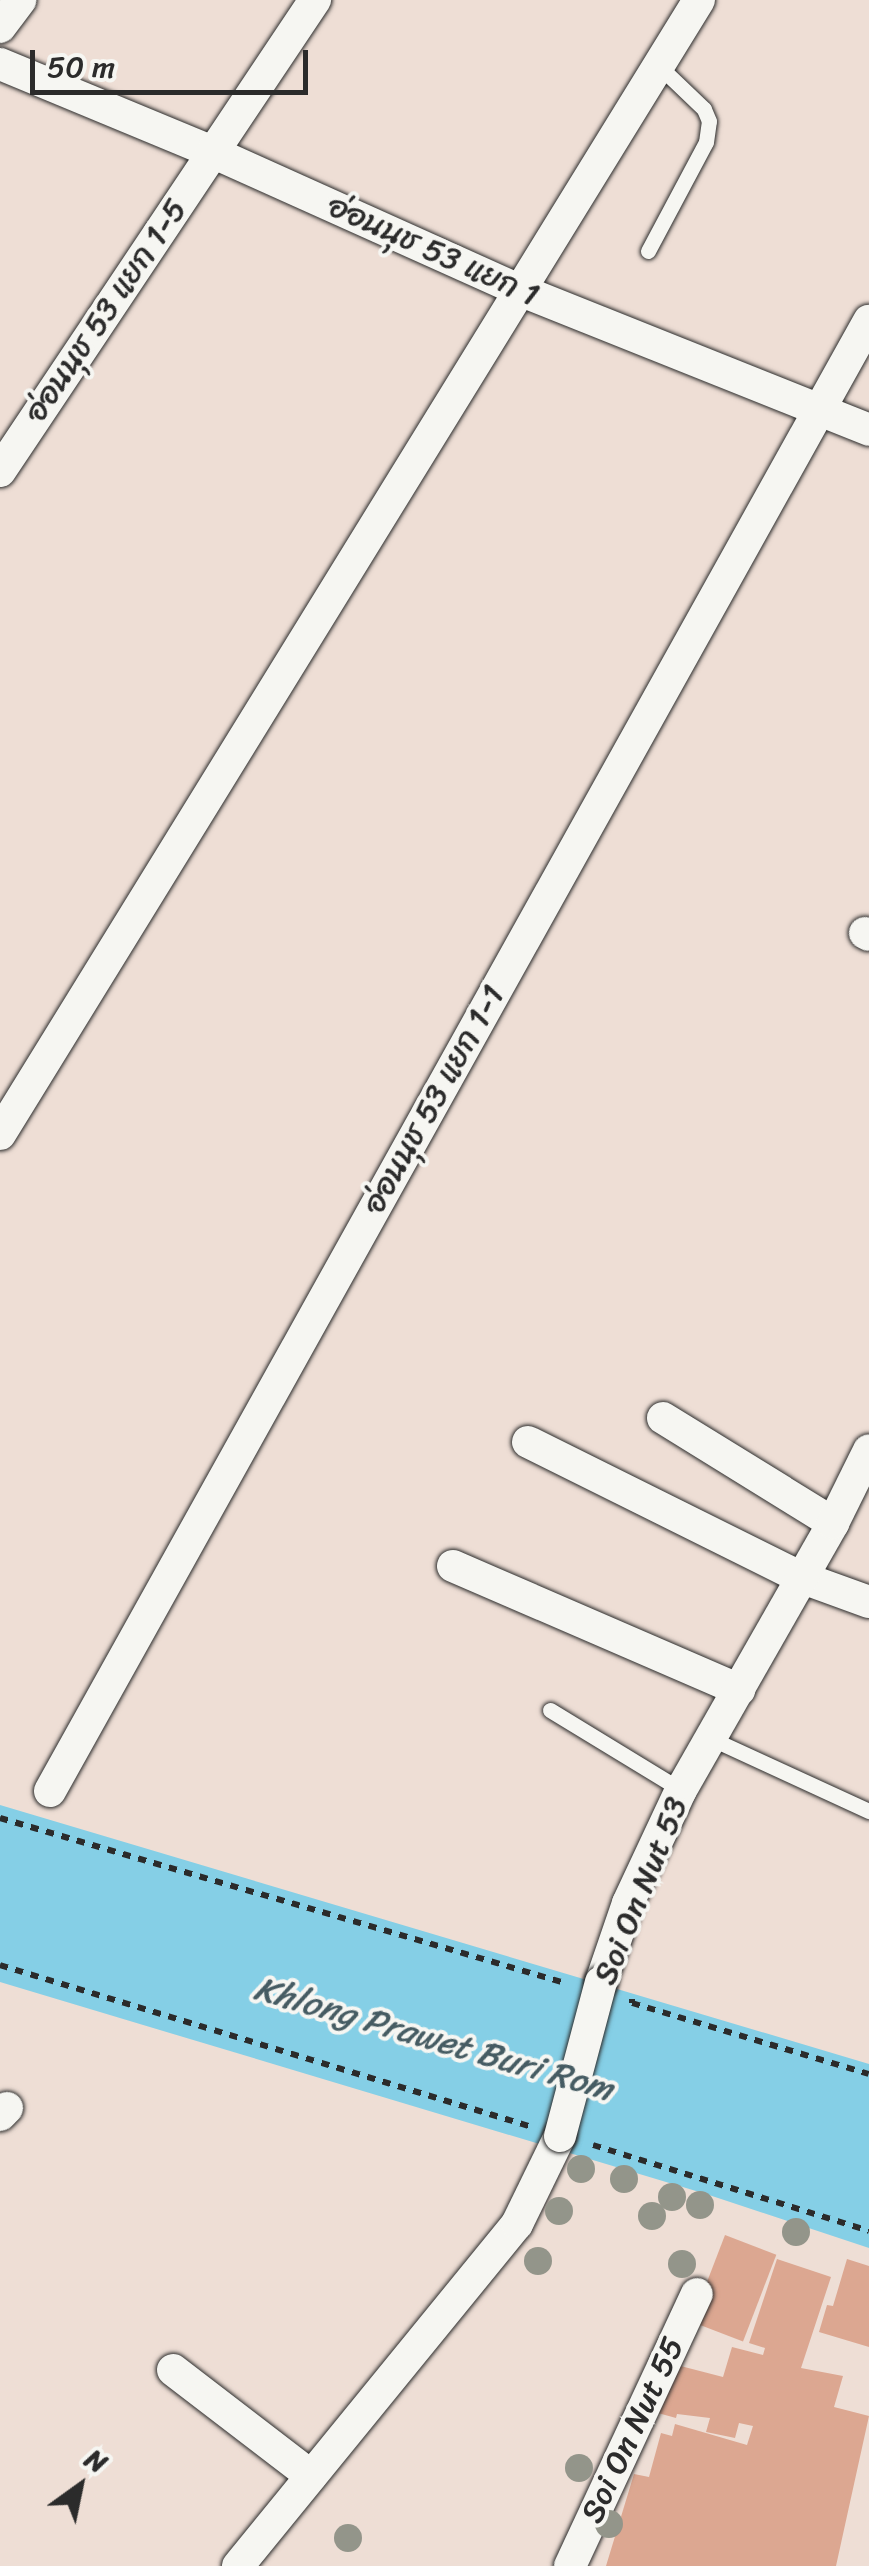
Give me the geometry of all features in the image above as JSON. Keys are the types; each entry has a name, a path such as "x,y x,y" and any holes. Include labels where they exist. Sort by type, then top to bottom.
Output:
{"street":[{"path":"0,27 20,0"},
{"name":"อ่อนนุช 53 แยก 1-5","path":"0,471 314,0"},
{"path":"0,1134 698,0"},
{"name":"อ่อนนุช 53 แยก 1","path":"0,64 212,152 517,289 869,430"},
{"name":"อ่อนนุช 53 แยก 1-1","path":"50,1791 869,321"},
{"path":"662,1418 833,1523"},
{"path":"528,1442 800,1577 869,1602"},
{"name":"Soi On Nut 53","path":"238,2566 516,2224 560,2136 628,1903 681,1790 833,1523 869,1450"},
{"path":"452,1566 740,1690"},
{"name":"Soi On Nut 55","path":"570,2566 697,2294"},
{"path":"173,2370 311,2476"}],"lane":[{"path":"648,250 706,142 710,120 704,109 658,64"},
{"path":"550,1710 681,1790"},
{"path":"710,1738 869,1811"}],"path":[{"path":"0,1818 605,1988 632,2003 869,2074"},
{"path":"0,1965 543,2130"},
{"path":"605,1988 632,2003"},
{"path":"581,2141 869,2231"}],"water":[{"name":"Khlong Prawet Buri Rom","path":"0,1805 869,2064 869,2248 706,2194 0,1982"}],"building":[{"path":"725,2235 776,2255 743,2342 692,2322"},
{"path":"777,2259 831,2277 801,2368 843,2376 834,2407 869,2416 836,2566 606,2566 634,2474 649,2477 661,2433 672,2436 675,2424 747,2445 753,2426 739,2423 735,2438 706,2432 710,2418 677,2414 676,2418 647,2410 669,2363 723,2377 732,2347 763,2355 765,2348 749,2343"},
{"path":"847,2259 869,2266 869,2347 819,2332 827,2305 833,2306"}]}
